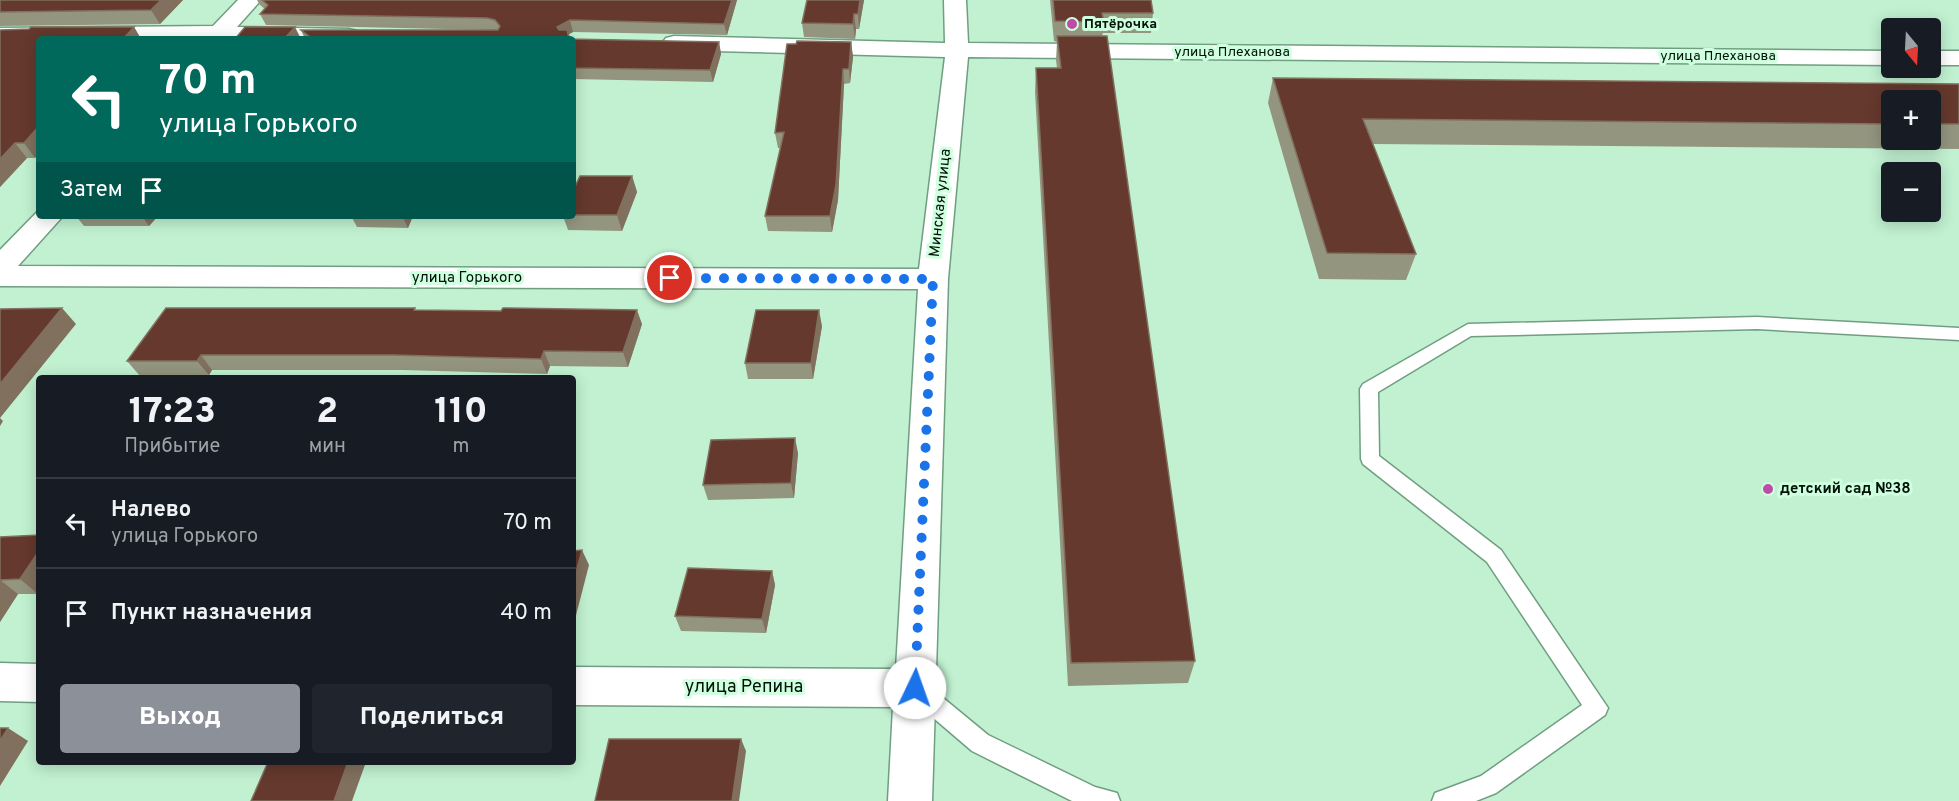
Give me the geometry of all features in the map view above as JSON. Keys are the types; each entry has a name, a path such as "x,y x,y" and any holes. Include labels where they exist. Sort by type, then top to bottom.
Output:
{"street":[{"path":"216,36 250,0"},
{"name":"Минская улица","path":"910,801 933,279 957,50 955,0"},
{"path":"0,34 373,36"},
{"name":"улица Плеханова","path":"656,43 957,50 1881,58"},
{"path":"1941,58 1959,58"},
{"path":"0,268 46,219"},
{"name":"улица Горького","path":"0,276 933,279"},
{"path":"0,682 36,683"},
{"name":"улица Репина","path":"576,686 915,688"}],"lane":[{"path":"1444,801 1488,785 1597,708 1494,556 1370,459 1369,389 1468,330 1757,323 1959,334"},
{"path":"915,688 980,743 1093,799 1107,801"}],"building":[{"path":"0,0 161,0 151,10 0,12"},
{"path":"262,0 732,0 724,24 570,20 557,27 559,30 567,30 568,36 309,36 301,30 498,30 500,26 495,20 487,18 260,14 268,5"},
{"path":"807,0 860,0 858,14 854,14 853,24 802,23"},
{"path":"1053,0 1151,0 1153,13 1102,13 1104,22 1055,21"},
{"path":"31,27 134,27 126,36 36,36 36,129 24,143 15,143 0,159 0,30"},
{"path":"245,27 295,27 287,36 238,36"},
{"path":"1057,36 1107,36 1195,661 1071,663 1036,68 1061,68"},
{"path":"576,39 719,42 710,70 576,68"},
{"path":"797,41 851,42 849,69 843,69 836,185 830,216 765,216 784,132 775,133 787,44 796,44"},
{"path":"1273,78 1959,84 1959,124 1941,124 1941,90 1881,90 1881,124 1363,119 1416,254 1327,253"},
{"path":"580,176 632,176 617,215 576,215 576,185"},
{"path":"62,308 0,384 0,309"},
{"path":"166,308 637,310 623,352 544,351 541,359 394,355 201,355 197,361 127,361"},
{"path":"756,310 819,310 811,363 745,363"},
{"path":"795,438 791,483 703,485 711,440"},
{"path":"36,535 36,555 20,579 0,580 0,537"},
{"path":"582,550 576,573 576,551"},
{"path":"688,568 772,571 762,619 675,616"},
{"path":"0,728 8,728 0,741"},
{"path":"609,739 741,739 732,801 595,801"},
{"path":"267,765 347,765 334,801 251,801"}],"place":[{"name":"Пятёрочка","path":"1072,24"},
{"name":"детский сад №38","path":"1768,489"}],"route":[{"path":"670,278 933,279 915,688"}]}
